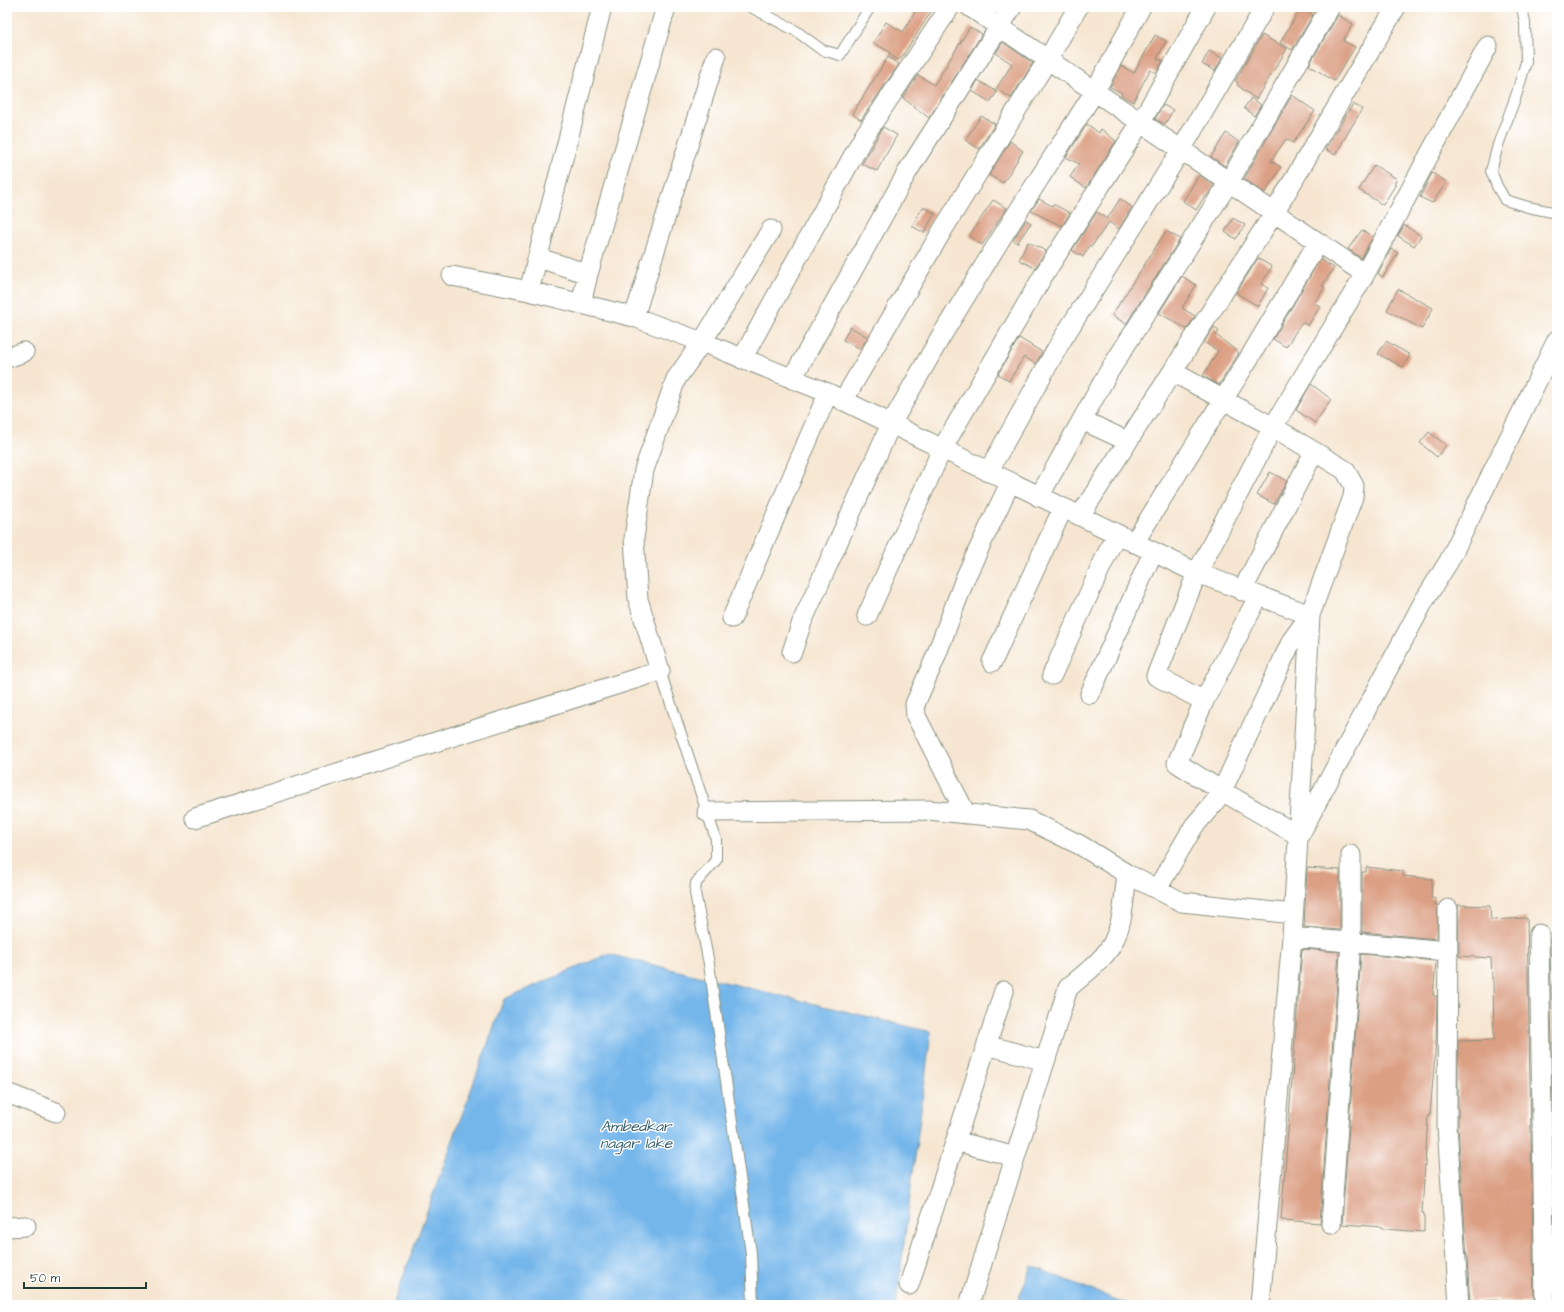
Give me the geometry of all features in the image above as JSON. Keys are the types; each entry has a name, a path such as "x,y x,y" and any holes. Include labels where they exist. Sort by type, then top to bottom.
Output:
{"street":[{"path":"530,291 602,7"},
{"path":"581,304 588,274 666,7"},
{"path":"742,358 864,136 950,7"},
{"path":"970,7 1365,274"},
{"path":"792,379 909,169 1012,7"},
{"path":"732,618 836,397 942,231 1048,59 1078,7"},
{"path":"792,652 802,622 890,424 996,246 1095,91 1140,7"},
{"path":"867,616 942,449 1043,276 1141,122 1206,7"},
{"path":"988,472 1064,337 1181,150 1265,7"},
{"path":"1039,496 1108,373 1229,182 1330,7"},
{"path":"1080,516 1274,213 1396,7"},
{"path":"1204,701 1156,676 1197,573 1273,427 1365,274 1488,46"},
{"path":"634,317 716,58"},
{"path":"195,818 660,671 638,599 634,538 646,462 676,379 702,342 771,230"},
{"path":"1134,543 1223,400 1318,242"},
{"path":"539,258 588,274"},
{"path":"452,276 530,291 634,317 702,342 836,397 1197,573 1250,594 1310,615"},
{"path":"1299,836 1424,601 1449,561 1557,340"},
{"path":"1157,889 1194,826 1214,803 1222,791 1292,640 1310,615 1353,497 1354,486 1345,470 1273,427 1172,372"},
{"path":"1082,420 1127,441"},
{"path":"1299,836 1177,763 1250,594 1314,452"},
{"path":"966,814 916,716 915,704 966,576 1010,483"},
{"path":"992,662 1063,508"},
{"path":"1052,675 1116,534"},
{"path":"1090,694 1153,552"},
{"path":"1260,1305 1292,937 1299,836 1310,615"},
{"path":"707,812 928,810 1029,820 1080,844 1127,874 1182,902 1293,914"},
{"path":"1331,1224 1351,942 1351,855"},
{"path":"969,1305 1068,988 1098,962 1115,940 1122,919 1127,874"},
{"path":"1448,909 1447,1127 1459,1305"},
{"path":"1539,934 1545,1305"},
{"path":"1292,937 1447,951"},
{"path":"909,1284 1004,991"},
{"path":"987,1045 1046,1061"},
{"path":"7,1094 56,1112"},
{"path":"956,1141 1015,1157"},
{"path":"7,1227 26,1226"},
{"path":"1252,1305 1264,1261"}],"lane":[{"path":"751,7 796,31 822,50 840,54 870,7"},
{"path":"1522,7 1525,23 1526,62 1517,93 1498,145 1491,171 1505,200 1557,214"},
{"path":"660,671 716,839 716,860 696,883 695,893 709,964 751,1253 753,1305"}],"water":[{"name":"Ambedkar nagar lake","path":"608,954 931,1032 896,1305 393,1305 504,999"},
{"path":"1032,1266 1129,1305 1016,1305"}],"building":[{"path":"918,7 923,7 931,12 901,58 898,60 889,54 890,52 873,43 886,22 903,32"},
{"path":"1301,7 1313,15 1292,50 1280,43"},
{"path":"1338,15 1353,24 1343,41 1355,47 1334,81 1309,65"},
{"path":"970,27 982,34 929,118 903,98 918,75 934,85"},
{"path":"1155,35 1166,41 1157,59 1163,61 1156,73 1150,70 1133,102 1121,95 1122,93 1110,87 1121,66 1134,73"},
{"path":"1262,35 1287,49 1256,99 1237,85 1238,82 1235,81"},
{"path":"1003,42 1033,63 1011,98 996,89 1012,64 996,53"},
{"path":"1209,51 1222,58 1215,71 1202,64"},
{"path":"888,57 899,64 861,120 852,114"},
{"path":"978,80 997,92 990,102 972,91"},
{"path":"1292,95 1315,111 1293,143 1286,139 1271,161 1281,167 1265,193 1244,179"},
{"path":"1251,98 1261,105 1254,116 1244,108"},
{"path":"1353,104 1362,109 1335,155 1325,149"},
{"path":"1163,105 1173,110 1165,124 1155,119"},
{"path":"981,116 995,124 979,149 965,140"},
{"path":"1087,124 1099,133 1101,129 1116,141 1086,188 1070,177 1079,164 1066,157"},
{"path":"883,127 897,135 877,171 862,164"},
{"path":"1226,133 1239,142 1225,166 1211,157"},
{"path":"1010,141 1023,151 1003,183 989,175"},
{"path":"1374,165 1397,179 1394,183 1396,184 1383,205 1359,190"},
{"path":"1432,173 1447,182 1432,203 1420,197"},
{"path":"1199,175 1214,185 1196,210 1183,201"},
{"path":"1039,199 1052,206 1053,204 1070,213 1062,226 1031,211"},
{"path":"1120,199 1132,207 1119,229 1109,222 1092,246 1090,245 1083,257 1072,250 1097,212 1107,219"},
{"path":"993,200 1007,208 982,245 969,236"},
{"path":"923,207 935,213 924,233 912,226"},
{"path":"1233,218 1245,225 1236,239 1225,232"},
{"path":"1026,220 1031,223 1017,243 1013,240"},
{"path":"1404,225 1421,236 1414,246 1398,236"},
{"path":"1362,230 1373,237 1361,258 1348,249"},
{"path":"1166,231 1180,239 1126,324 1112,315"},
{"path":"1028,242 1046,251 1035,268 1019,260"},
{"path":"1391,249 1398,253 1383,277 1378,274"},
{"path":"1258,258 1272,267 1261,284 1268,288 1258,306 1236,293"},
{"path":"1320,259 1334,268 1322,286 1325,287 1314,303 1320,306 1308,326 1302,322 1286,347 1273,339"},
{"path":"1182,276 1196,285 1182,308 1195,316 1187,329 1159,313"},
{"path":"1398,289 1433,308 1422,329 1387,310"},
{"path":"850,327 868,337 860,349 843,340"},
{"path":"1214,327 1219,331 1216,335 1239,353 1219,385 1203,376 1218,351 1204,342"},
{"path":"1019,338 1042,352 1036,364 1024,357 1009,381 998,374"},
{"path":"1386,341 1410,355 1403,367 1378,354"},
{"path":"1311,384 1331,399 1315,423 1296,410"},
{"path":"1429,432 1446,445 1437,457 1420,443"},
{"path":"1270,472 1287,481 1274,504 1257,495"},
{"path":"1366,867 1403,871 1403,876 1432,879 1431,898 1436,899 1435,905 1438,905 1437,939 1362,932 1362,872 1366,872"},
{"path":"1307,868 1340,870 1340,930 1304,927"},
{"path":"1458,905 1490,906 1491,920 1527,918 1534,1302 1499,1302 1499,1300 1470,1302 1458,1127 1458,1041 1494,1040 1493,979 1491,958 1459,956"},
{"path":"1550,940 1557,940 1556,1284"},
{"path":"1302,949 1339,952 1320,1223 1281,1220"},
{"path":"1361,954 1436,961 1433,996 1437,996 1436,1041 1430,1115 1428,1115 1422,1213 1424,1213 1424,1232 1342,1224"}]}
